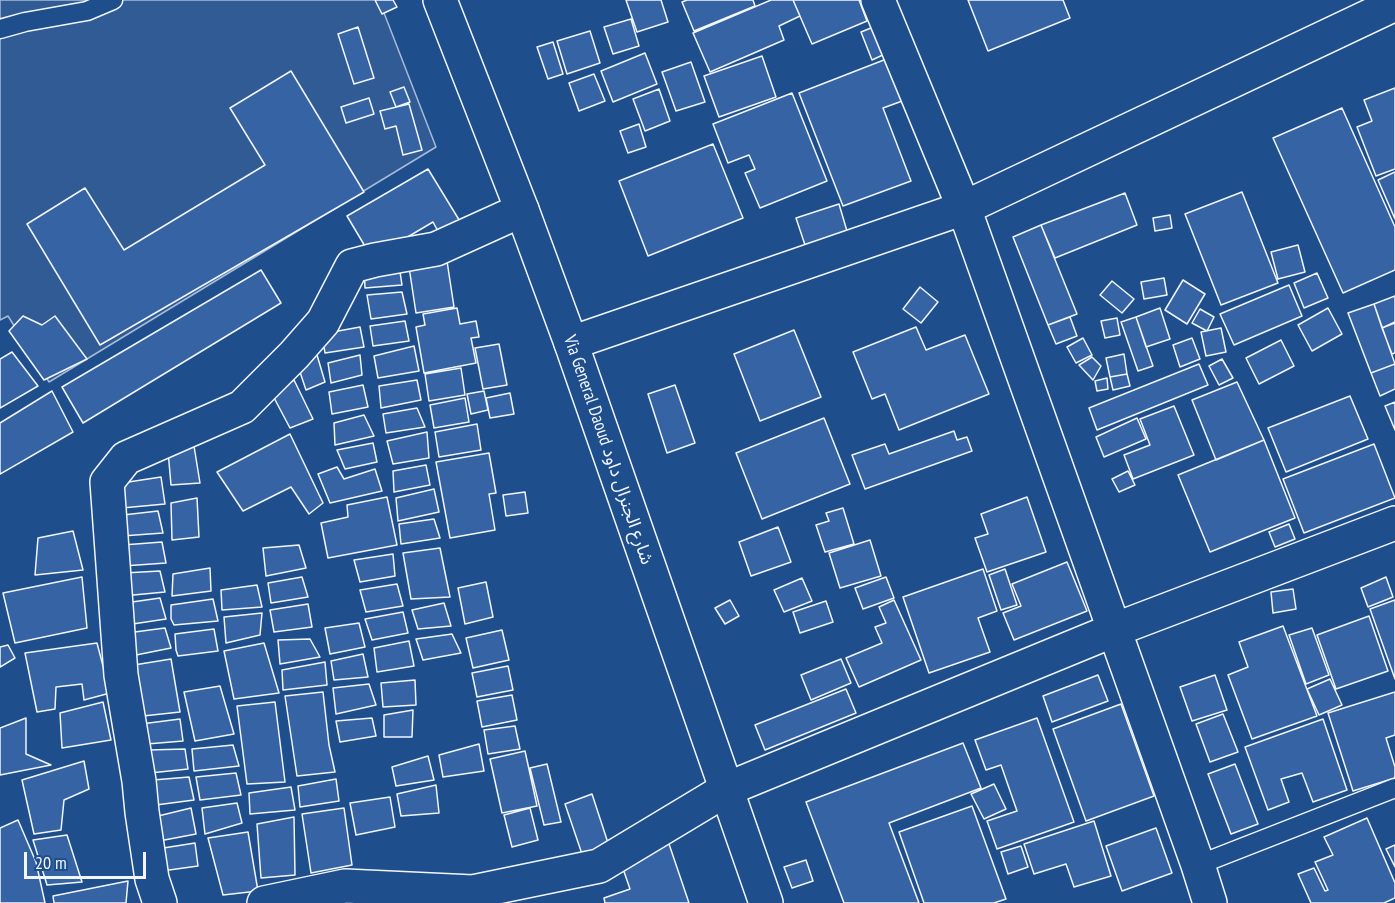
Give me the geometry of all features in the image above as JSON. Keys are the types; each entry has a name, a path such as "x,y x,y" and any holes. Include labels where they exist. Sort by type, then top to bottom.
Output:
{"street":[{"name":"Via General Daoud شارع الجنرال داود","path":"440,0 522,210 571,344 766,903"},
{"path":"878,0 964,208 1198,865 1209,903"},
{"path":"571,344 964,208 1395,3"},
{"path":"160,903 152,879 122,675 107,482 126,458 242,407 294,356 323,322 352,266 436,249 522,210"},
{"path":"264,903 345,886 469,897 600,866 727,789 1114,630 1395,523"}],"lane":[{"path":"0,29 87,11 113,0"},
{"path":"1198,865 1395,788"}],"shaded area":[{"path":"0,0 379,0 436,147 49,382 8,316 0,320"}],"building":[{"path":"375,0 393,0 397,7 382,14"},
{"path":"626,0 661,0 668,22 637,32"},
{"path":"687,0 753,0 755,6 694,31 682,2"},
{"path":"771,0 793,0 800,16 779,26 784,40 710,72 693,33"},
{"path":"793,0 859,0 867,21 812,44"},
{"path":"968,0 1063,0 1070,18 988,51"},
{"path":"631,19 639,46 613,54 604,27"},
{"path":"876,26 887,53 872,60 861,32"},
{"path":"358,27 374,78 354,84 338,34"},
{"path":"590,31 600,63 567,74 557,41"},
{"path":"553,42 563,74 548,79 537,47"},
{"path":"645,53 657,84 613,102 601,71"},
{"path":"762,56 776,97 719,117 704,76"},
{"path":"889,58 905,100 883,108 911,181 843,206 799,93"},
{"path":"691,62 705,102 676,111 662,72"},
{"path":"291,71 364,192 100,345 27,224 85,188 124,250 265,165 230,108"},
{"path":"594,74 605,101 579,111 569,83"},
{"path":"404,87 410,102 396,107 390,92"},
{"path":"1395,88 1395,169 1376,176 1357,127 1372,121 1364,100"},
{"path":"659,89 670,121 645,131 633,99"},
{"path":"792,93 827,181 760,208 745,173 755,169 749,155 728,163 713,124"},
{"path":"369,98 374,114 346,123 341,107"},
{"path":"409,104 422,150 403,155 396,126 385,129 380,111"},
{"path":"1342,108 1395,227 1395,270 1343,293 1273,138"},
{"path":"639,124 646,147 628,153 620,131"},
{"path":"713,144 743,218 648,256 619,181"},
{"path":"428,169 461,223 440,235 433,222 372,258 347,216"},
{"path":"1395,172 1395,219 1378,180"},
{"path":"1242,192 1278,283 1221,305 1185,214"},
{"path":"1125,193 1137,225 1055,258 1041,225"},
{"path":"839,204 847,231 805,245 796,218"},
{"path":"1170,215 1172,228 1155,231 1153,218"},
{"path":"1041,225 1077,314 1048,325 1013,237"},
{"path":"1298,245 1305,272 1278,279 1271,252"},
{"path":"398,259 402,285 365,288 364,265"},
{"path":"447,261 454,307 416,313 409,267"},
{"path":"261,270 281,303 83,423 62,387"},
{"path":"1317,273 1328,298 1304,308 1294,283"},
{"path":"1164,278 1167,295 1144,299 1141,282"},
{"path":"1183,280 1205,294 1187,324 1165,310"},
{"path":"1112,281 1134,299 1122,313 1100,295"},
{"path":"1289,285 1302,316 1234,345 1220,314"},
{"path":"920,287 938,302 921,323 903,309"},
{"path":"402,292 407,314 371,319 367,295"},
{"path":"1395,296 1395,322 1382,328 1374,304"},
{"path":"1374,304 1395,364 1371,373 1348,313"},
{"path":"457,308 460,324 476,321 479,337 471,338 476,363 424,373 416,327 425,325 423,314"},
{"path":"1160,308 1170,339 1146,347 1136,317"},
{"path":"1328,308 1342,334 1312,351 1298,325"},
{"path":"1200,309 1214,317 1207,331 1192,323"},
{"path":"23,316 42,325 55,316 87,359 44,380 9,331"},
{"path":"1070,317 1077,336 1056,344 1048,325"},
{"path":"1136,317 1153,366 1138,371 1121,322"},
{"path":"1117,318 1120,335 1105,338 1101,321"},
{"path":"405,321 409,341 373,346 370,326"},
{"path":"1395,323 1395,353 1392,354 1382,328"},
{"path":"360,327 364,347 325,353 322,334"},
{"path":"916,327 926,350 965,335 989,394 899,430 885,394 872,399 853,352"},
{"path":"1221,328 1226,352 1206,356 1201,332"},
{"path":"794,330 821,397 760,421 734,354"},
{"path":"1083,338 1092,355 1076,363 1067,347"},
{"path":"1192,338 1200,359 1180,367 1173,345"},
{"path":"1281,340 1294,366 1259,384 1246,358"},
{"path":"499,344 507,385 483,389 475,348"},
{"path":"414,346 419,371 378,378 374,356"},
{"path":"12,352 38,386 0,408 0,359"},
{"path":"1124,354 1127,374 1110,377 1106,358"},
{"path":"317,355 325,382 306,390 297,363"},
{"path":"360,355 362,375 331,383 328,363"},
{"path":"1092,357 1101,366 1093,380 1079,365"},
{"path":"1222,359 1233,378 1219,385 1209,366"},
{"path":"1199,364 1208,385 1097,430 1089,408"},
{"path":"1395,364 1395,389 1380,396 1371,373"},
{"path":"461,368 465,395 429,401 425,374"},
{"path":"1127,374 1130,386 1113,390 1110,377"},
{"path":"1107,378 1108,389 1097,391 1095,381"},
{"path":"294,380 313,419 290,428 272,394"},
{"path":"417,380 421,400 381,408 379,386"},
{"path":"1237,382 1264,440 1216,460 1192,400"},
{"path":"363,385 368,407 332,414 329,392"},
{"path":"675,385 695,443 667,453 648,394"},
{"path":"52,391 73,432 0,474 0,423"},
{"path":"484,391 488,410 471,414 467,394"},
{"path":"510,393 514,414 490,418 486,398"},
{"path":"1350,396 1368,439 1286,472 1268,428"},
{"path":"465,398 469,422 434,428 430,405"},
{"path":"1395,402 1395,430 1385,406"},
{"path":"1174,406 1194,455 1133,479 1124,455 1150,445 1140,419"},
{"path":"417,408 425,427 386,433 383,414"},
{"path":"364,415 374,436 335,445 334,423"},
{"path":"824,418 850,484 762,519 736,453"},
{"path":"1137,418 1146,439 1104,457 1096,437"},
{"path":"477,424 481,450 439,457 435,432"},
{"path":"954,431 957,440 967,437 972,451 865,489 852,455 885,444 889,454"},
{"path":"427,432 429,458 393,464 387,441"},
{"path":"290,434 323,503 309,514 291,487 243,511 217,472"},
{"path":"1264,440 1295,518 1210,552 1178,475"},
{"path":"373,443 377,462 345,469 337,450"},
{"path":"1374,444 1395,498 1304,533 1283,479"},
{"path":"194,446 200,483 171,485 168,451"},
{"path":"489,453 496,493 489,494 495,530 450,538 436,462"},
{"path":"426,465 430,485 394,492 393,471"},
{"path":"337,467 344,479 375,469 382,491 330,503 318,474"},
{"path":"1128,471 1135,485 1119,492 1112,479"},
{"path":"161,477 165,504 122,508 122,483"},
{"path":"434,489 439,512 398,521 396,498"},
{"path":"525,492 528,513 506,516 503,495"},
{"path":"387,497 397,545 328,558 321,523 348,517 347,505"},
{"path":"1027,497 1046,552 987,572 975,538 988,534 981,514"},
{"path":"197,498 199,537 172,540 171,503"},
{"path":"843,508 854,544 825,552 816,525 829,521 826,513"},
{"path":"158,511 163,533 122,536 123,515"},
{"path":"434,519 440,538 401,544 399,524"},
{"path":"1289,524 1295,539 1275,547 1269,532"},
{"path":"778,527 791,562 751,576 739,542"},
{"path":"73,531 83,570 35,575 38,538"},
{"path":"870,540 881,576 840,588 829,553"},
{"path":"162,542 166,563 123,566 123,545"},
{"path":"299,545 306,568 266,576 263,548"},
{"path":"440,548 450,597 411,599 403,553"},
{"path":"393,554 395,576 360,582 354,560"},
{"path":"1067,562 1087,611 1014,640 1003,613 1021,606 1012,584"},
{"path":"210,568 211,591 172,596 173,574"},
{"path":"983,569 997,611 978,618 990,652 929,673 903,597"},
{"path":"1005,569 1017,605 1001,610 989,575"},
{"path":"160,571 165,592 123,596 124,573"},
{"path":"82,577 87,628 15,643 3,593"},
{"path":"302,577 308,597 271,603 268,583"},
{"path":"886,577 894,598 863,609 855,588"},
{"path":"1386,577 1393,597 1368,607 1361,588"},
{"path":"802,578 812,601 784,612 774,590"},
{"path":"486,582 493,617 465,624 458,588"},
{"path":"397,584 403,606 366,612 360,590"},
{"path":"257,585 262,607 222,610 221,590"},
{"path":"1293,589 1296,609 1273,613 1271,592"},
{"path":"160,598 166,619 126,625 125,603"},
{"path":"213,599 218,621 174,625 171,619 171,605"},
{"path":"730,600 739,616 725,624 715,608"},
{"path":"894,600 921,660 859,687 846,658 882,643 875,627 886,623 879,607"},
{"path":"1395,600 1395,679 1370,609"},
{"path":"826,601 833,622 800,633 793,612"},
{"path":"444,603 451,626 418,629 412,610"},
{"path":"308,604 312,627 274,632 270,610"},
{"path":"403,612 408,633 372,640 365,619"},
{"path":"262,613 260,635 226,643 224,617"},
{"path":"1369,616 1388,671 1336,689 1317,635"},
{"path":"359,623 365,647 330,654 325,628"},
{"path":"1283,626 1317,716 1252,739 1228,675 1248,667 1239,642"},
{"path":"165,628 171,648 131,656 127,633"},
{"path":"1312,628 1329,675 1306,684 1289,635"},
{"path":"214,629 218,651 178,656 175,634"},
{"path":"502,630 509,660 473,668 466,638"},
{"path":"452,634 461,653 423,660 416,639"},
{"path":"310,639 320,657 280,664 278,640"},
{"path":"409,641 414,666 377,672 374,648"},
{"path":"97,643 110,693 84,700 82,684 56,687 55,709 37,712 25,653"},
{"path":"264,643 279,693 234,699 224,651"},
{"path":"8,645 15,658 0,667 0,647"},
{"path":"363,654 368,677 334,680 331,661"},
{"path":"171,659 180,712 143,716 134,665"},
{"path":"841,659 851,683 811,700 801,675"},
{"path":"325,662 327,685 283,690 282,670"},
{"path":"508,666 513,690 477,697 472,673"},
{"path":"1098,675 1108,701 1052,722 1043,696"},
{"path":"1215,675 1227,710 1192,721 1180,687"},
{"path":"1330,679 1342,705 1319,715 1307,689"},
{"path":"415,680 416,705 383,707 381,683"},
{"path":"369,684 376,705 336,714 333,688"},
{"path":"220,686 234,734 195,741 184,692"},
{"path":"846,689 856,713 765,750 755,725"},
{"path":"323,692 329,745 335,772 297,776 285,696"},
{"path":"1395,692 1395,735 1386,738 1395,767 1395,778 1353,791 1328,713"},
{"path":"512,695 517,720 482,727 477,701"},
{"path":"103,702 111,740 62,748 60,713"},
{"path":"275,702 285,782 247,784 237,706"},
{"path":"1121,704 1154,796 1086,821 1053,729"},
{"path":"413,710 412,737 384,737 384,715"},
{"path":"1223,714 1238,752 1210,762 1196,724"},
{"path":"26,718 26,754 51,765 0,775 0,728"},
{"path":"372,718 376,736 340,742 336,721"},
{"path":"1037,718 1074,822 997,849 987,821 1017,811 1001,765 986,770 975,740"},
{"path":"180,719 183,741 147,744 141,724"},
{"path":"1323,719 1347,790 1313,802 1302,773 1281,779 1289,802 1268,810 1245,747"},
{"path":"515,726 520,749 488,754 484,730"},
{"path":"963,743 981,788 889,823 919,903 844,903 806,802"},
{"path":"479,744 484,771 443,777 439,755"},
{"path":"233,745 239,766 194,771 192,749"},
{"path":"185,749 188,769 150,773 149,750"},
{"path":"525,751 537,806 502,813 490,759"},
{"path":"428,756 434,780 396,786 392,767"},
{"path":"84,761 89,789 64,800 61,830 34,834 22,780"},
{"path":"547,764 561,822 544,825 530,768"},
{"path":"1235,764 1258,824 1231,834 1208,774"},
{"path":"236,773 241,795 200,800 196,777"},
{"path":"189,777 194,800 156,805 153,780"},
{"path":"336,779 339,801 300,807 298,786"},
{"path":"994,784 1006,809 984,819 971,794"},
{"path":"436,785 439,813 401,816 397,794"},
{"path":"291,787 295,810 250,814 249,793"},
{"path":"592,794 609,846 582,854 565,804"},
{"path":"390,797 395,827 356,835 350,803"},
{"path":"237,803 242,823 205,834 202,808"},
{"path":"972,806 1006,899 994,903 924,903 899,832"},
{"path":"191,808 196,834 159,841 154,817"},
{"path":"344,808 352,865 311,873 302,814"},
{"path":"530,808 538,840 512,847 504,815"},
{"path":"294,817 295,875 261,878 257,824"},
{"path":"1367,818 1395,883 1395,898 1384,903 1311,903 1298,874 1314,868 1325,891 1328,890 1315,862 1333,855 1324,837"},
{"path":"18,820 36,862 45,903 0,903 0,828"},
{"path":"1094,821 1111,876 1074,887 1066,864 1034,874 1024,844"},
{"path":"1156,828 1172,873 1122,891 1106,846"},
{"path":"248,832 258,891 223,895 208,838"},
{"path":"67,835 82,882 47,885 33,840"},
{"path":"668,841 689,903 605,903 604,898 630,889 619,857"},
{"path":"195,843 198,866 162,871 157,849"},
{"path":"1395,845 1395,867 1386,849"},
{"path":"1021,846 1028,867 1008,874 1001,852"},
{"path":"806,860 813,881 792,888 784,867"},
{"path":"128,881 126,903 54,903 53,896"}]}
